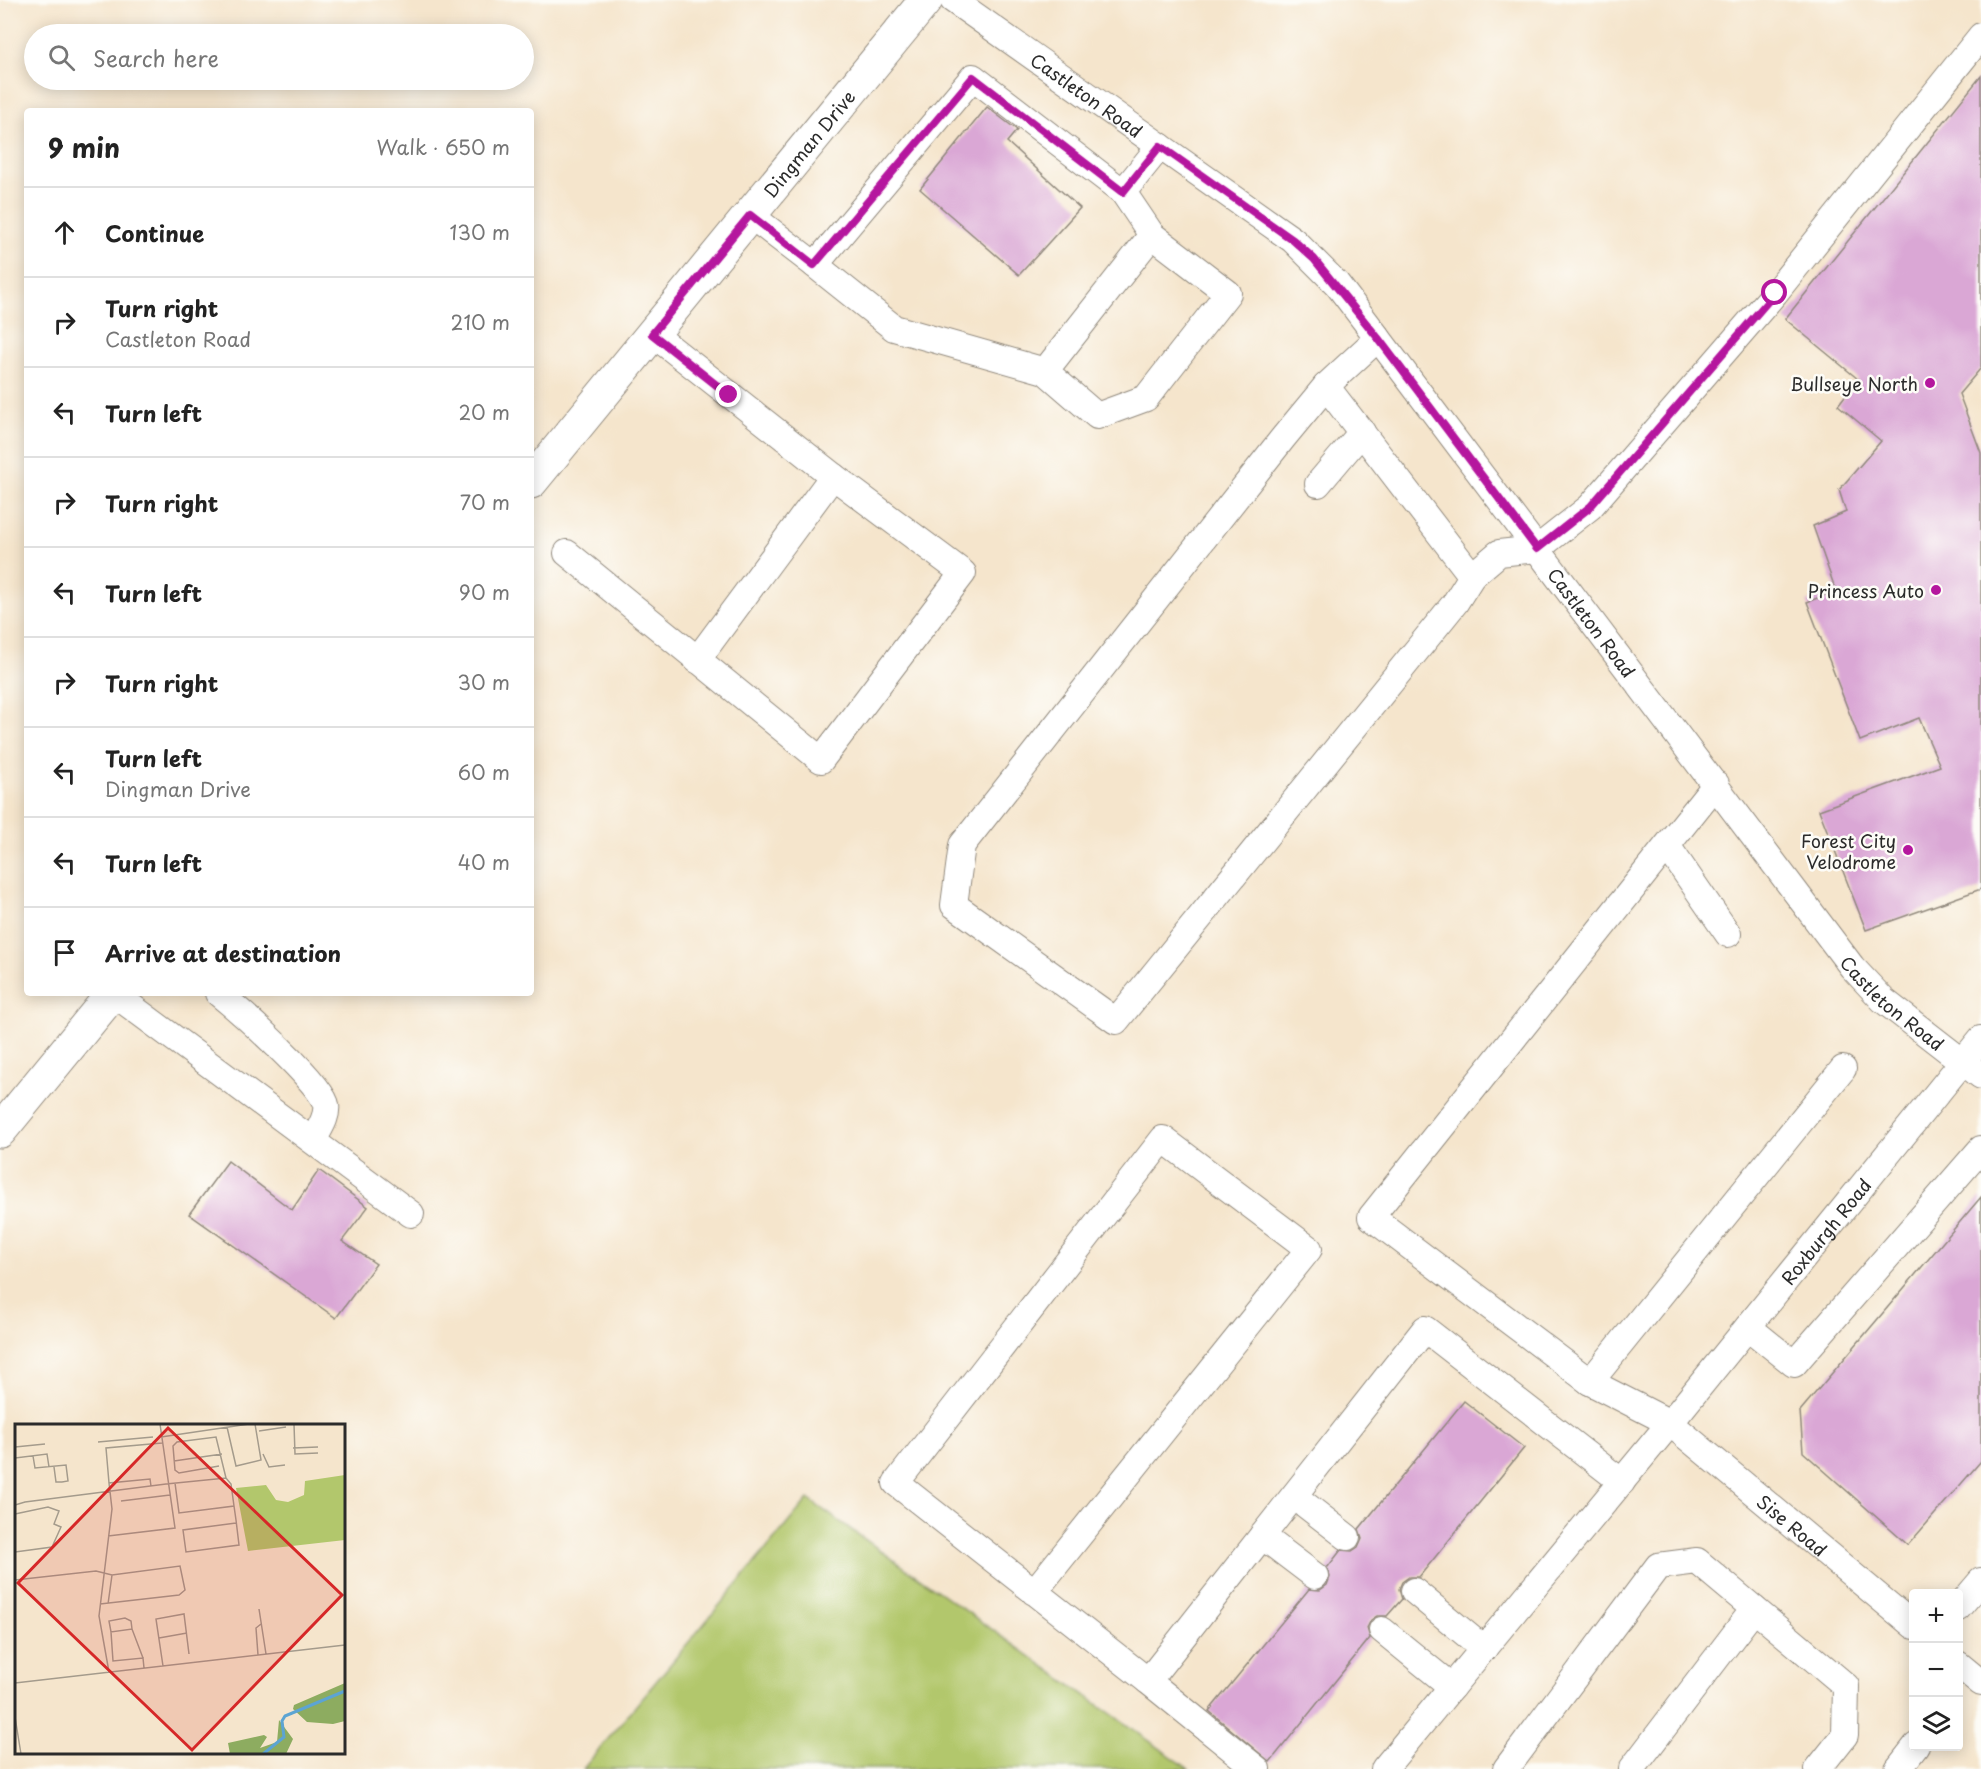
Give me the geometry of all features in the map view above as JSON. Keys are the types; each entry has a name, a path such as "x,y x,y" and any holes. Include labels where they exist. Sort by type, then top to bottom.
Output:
{"main road":[{"name":"Dingman Drive","path":"534,478 926,0"},
{"path":"0,1131 111,996"}],"street":[{"name":"Castleton Road","path":"953,0 1293,240 1337,284 1852,967 1883,1000 1972,1069"},
{"path":"1378,338 1326,386 1282,438 962,844 954,905 1116,1021 1455,603 1472,576 1499,553 1537,549 1590,507 1775,293 1981,36"},
{"path":"750,215 894,328 1045,371 1098,416 1146,398 1228,293 1152,235 1123,192 973,77 814,265"},
{"path":"1123,192 1160,146"},
{"path":"1045,371 1152,235"},
{"path":"567,553 821,760 963,573 833,477 652,334"},
{"path":"1326,386 1472,576"},
{"path":"1318,484 1362,432"},
{"path":"697,660 833,477"},
{"path":"1716,784 1668,847 1728,934"},
{"name":"Sise Road","path":"1668,847 1371,1217 1590,1382 1670,1423 1909,1622"},
{"path":"117,996 314,1139 411,1214"},
{"path":"222,996 245,1016 324,1097 325,1117 314,1139"},
{"name":"Roxburgh Road","path":"1384,1769 1748,1327 1972,1069 1981,1039"},
{"path":"1590,1382 1844,1069"},
{"path":"1034,1592 1310,1249 1163,1140 896,1483 1257,1769"},
{"path":"1748,1327 1794,1364 1981,1149"},
{"path":"1148,1681 1425,1329 1622,1482"},
{"path":"1294,1496 1347,1537"},
{"path":"1263,1536 1315,1575"},
{"path":"1506,1769 1658,1566 1697,1562 1846,1686 1845,1735 1818,1769"},
{"path":"1963,1603 1981,1581"},
{"path":"1414,1591 1484,1649"},
{"path":"1632,1769 1754,1609"},
{"path":"1382,1630 1452,1687"},
{"path":"1898,1769 1912,1751"}],"green space":[{"path":"808,1499 1189,1769 583,1769"}],"building":[{"path":"1981,76 1981,368 1959,394 1981,453 1981,889 1866,930 1819,810 1940,766 1919,718 1860,741 1807,602 1836,591 1813,526 1846,512 1839,490 1881,441 1838,405 1858,379 1785,319"},
{"path":"987,107 1017,130 1007,142 1080,208 1019,275 920,189"},
{"path":"228,1161 292,1210 319,1170 368,1207 342,1241 376,1264 336,1318 189,1214"},
{"path":"1981,1197 1981,1461 1908,1545 1803,1452 1800,1411"},
{"path":"1464,1401 1524,1448 1419,1577 1409,1577 1402,1582 1399,1589 1402,1599 1387,1616 1377,1616 1371,1620 1367,1628 1370,1638 1270,1762 1209,1711 1309,1589 1320,1590 1327,1585 1330,1577 1327,1568 1341,1550 1352,1551 1358,1547 1362,1538 1359,1529"}],"place":[{"name":"Bullseye North","path":"1930,383"},
{"name":"Princess Auto","path":"1936,590"},
{"name":"Forest City Velodrome","path":"1908,850"}],"route":[{"path":"729,395 652,334 750,215 814,265 973,77 1123,192 1160,146 1293,240 1337,284 1537,549 1590,507 1775,293"}]}
